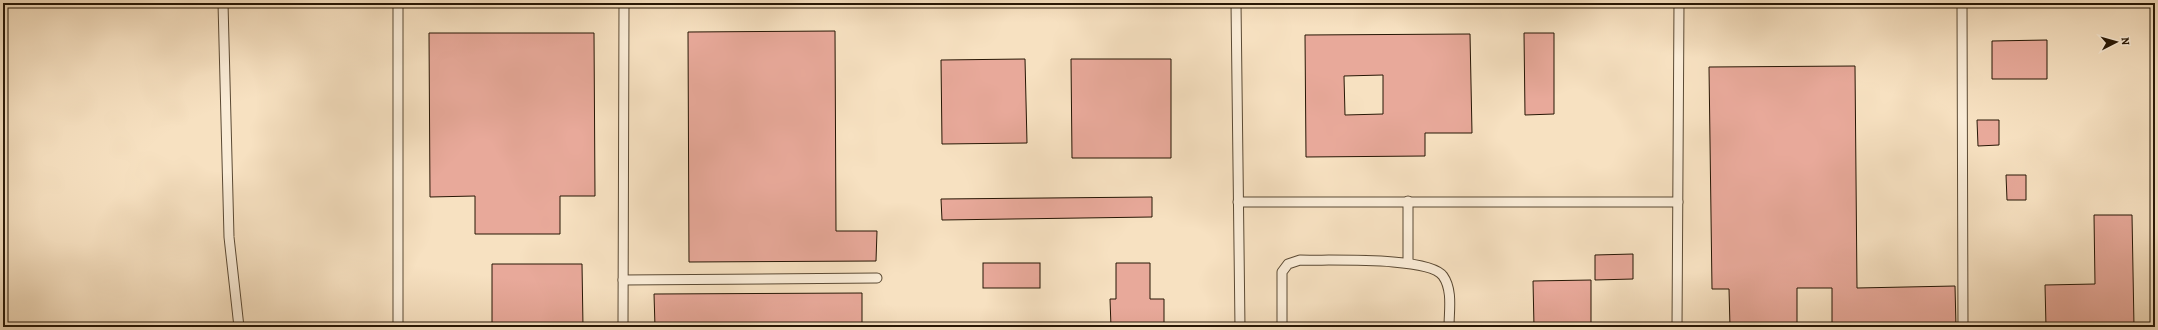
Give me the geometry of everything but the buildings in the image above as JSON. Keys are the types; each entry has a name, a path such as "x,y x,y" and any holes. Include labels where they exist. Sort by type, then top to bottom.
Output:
{"lane":[{"path":"223,3 229,237 240,327"},
{"path":"398,3 398,327"},
{"path":"623,327 624,3"},
{"path":"1236,3 1240,327"},
{"path":"1677,327 1679,3"},
{"path":"1962,3 1963,327"},
{"path":"1408,201 1408,262"},
{"path":"1238,202 1678,202"},
{"path":"1282,327 1282,272 1288,264 1300,260 1408,262 1438,270 1444,277 1449,290 1449,327"},
{"path":"623,280 876,278"}]}
